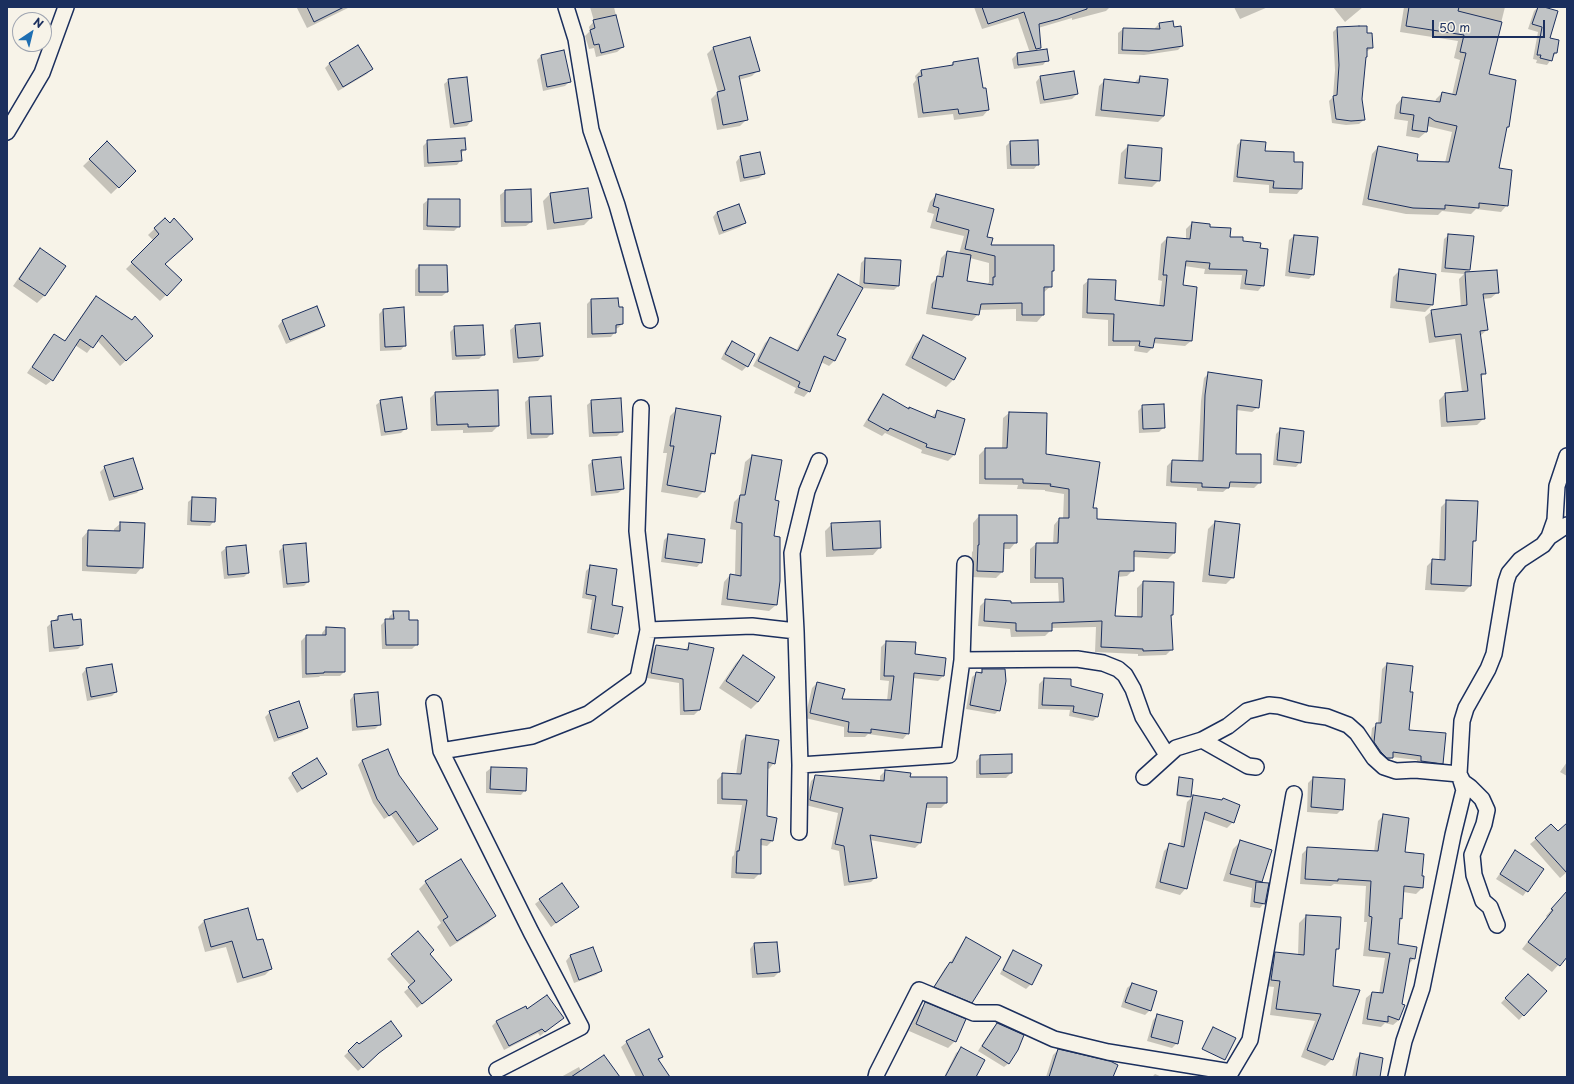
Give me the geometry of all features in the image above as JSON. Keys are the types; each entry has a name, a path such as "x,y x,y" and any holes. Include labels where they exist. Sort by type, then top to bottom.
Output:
{"street":[{"path":"7,132 42,73 66,7"},
{"path":"566,7 576,39 591,130 617,205 650,320"},
{"path":"441,751 532,736 588,714 638,678 648,630 637,531 640,408"},
{"path":"1396,1077 1404,1041 1422,988 1453,835 1464,790 1459,774 1462,722 1466,708 1488,669 1494,654 1507,578 1514,565 1543,545 1549,537 1555,520 1557,486 1567,456"},
{"path":"799,832 800,765 792,553 807,492 819,461"},
{"path":"1549,537 1567,525"},
{"path":"800,765 949,755 962,660 966,564"},
{"path":"648,630 752,626 796,631"},
{"path":"962,660 1077,659 1103,663 1118,669 1133,689 1143,716 1167,755"},
{"path":"434,703 441,751 531,932 581,1027 497,1070"},
{"path":"1144,777 1176,748 1202,740 1228,726 1248,711 1269,705 1327,717 1348,725 1356,732 1374,758 1384,767 1396,771 1415,770 1459,774"},
{"path":"1202,740 1248,766 1256,767"},
{"path":"1459,774 1463,782 1482,799 1487,810 1484,824 1472,855 1474,875 1483,901 1490,907 1497,925"},
{"path":"876,1077 876,1074 919,990 974,1013 996,1013 1054,1039 1108,1052 1232,1072 1250,1040 1294,794"}],"building":[{"path":"307,7 344,7 314,22"},
{"path":"982,7 1087,7 1087,9 1039,24 1041,48 1036,49 1024,12 988,24"},
{"path":"1409,7 1459,7 1458,11 1502,22 1489,74 1516,80 1509,127 1507,127 1499,168 1512,170 1508,206 1479,203 1479,208 1445,205 1445,209 1413,208 1368,199 1378,146 1418,154 1417,161 1449,162 1457,126 1435,121 1429,117 1427,132 1412,130 1414,115 1400,113 1402,97 1440,102 1442,92 1456,95 1466,53 1460,52 1464,35 1406,26"},
{"path":"1538,7 1558,11 1550,38 1559,40 1557,53 1554,53 1552,61 1540,58 1541,55 1537,55 1542,27 1532,24"},
{"path":"616,15 624,47 601,53 599,44 594,45 590,30 595,28 593,20"},
{"path":"1173,21 1174,27 1181,26 1183,46 1149,51 1122,50 1123,28 1160,29 1159,23"},
{"path":"1367,26 1367,33 1372,33 1373,48 1367,48 1366,57 1362,99 1365,120 1351,121 1336,119 1333,96 1337,95 1339,65 1337,27"},
{"path":"750,37 760,71 739,76 748,120 723,125 717,92 725,90 713,47"},
{"path":"358,45 373,69 343,87 329,63"},
{"path":"1047,49 1049,61 1018,65 1017,53"},
{"path":"564,50 571,82 547,87 541,55"},
{"path":"978,58 983,88 986,88 989,110 959,114 958,109 923,113 918,77 922,76 921,70 953,65 953,62"},
{"path":"1074,71 1078,94 1044,100 1040,76"},
{"path":"1140,76 1168,79 1164,116 1101,110 1104,79 1139,83"},
{"path":"467,77 472,121 454,124 448,79"},
{"path":"465,138 466,150 461,150 462,161 428,163 427,140"},
{"path":"1038,140 1039,165 1011,165 1010,141"},
{"path":"1241,140 1266,142 1265,151 1294,152 1294,162 1303,162 1302,189 1273,188 1274,181 1237,177"},
{"path":"107,141 136,171 119,188 89,159"},
{"path":"1128,145 1162,148 1160,181 1125,178"},
{"path":"760,152 765,174 744,178 740,156"},
{"path":"588,188 592,218 554,223 550,193"},
{"path":"531,189 532,222 505,222 505,190"},
{"path":"936,194 994,209 987,237 993,238 991,245 1054,245 1054,271 1052,271 1052,287 1044,287 1044,315 1022,315 1022,303 981,304 979,315 932,308 937,276 943,277 947,251 971,255 967,281 993,285 993,277 995,277 995,256 965,249 969,230 936,221 939,208 933,206"},
{"path":"428,199 460,199 460,227 427,226"},
{"path":"739,204 746,223 723,231 717,212"},
{"path":"165,218 170,223 174,218 193,239 165,264 182,280 167,296 131,262 159,234 154,228"},
{"path":"1192,222 1210,224 1210,227 1231,228 1230,237 1243,237 1243,241 1261,243 1260,248 1268,249 1264,286 1245,284 1247,270 1209,269 1210,263 1186,261 1183,285 1197,287 1192,341 1155,338 1153,348 1139,346 1140,341 1113,341 1114,314 1087,313 1088,279 1116,280 1115,300 1164,306 1167,275 1163,275 1167,237 1190,239"},
{"path":"1448,234 1474,236 1470,270 1445,268"},
{"path":"1294,235 1318,237 1314,275 1289,272"},
{"path":"40,248 66,266 45,296 19,279"},
{"path":"865,258 901,260 899,286 864,283"},
{"path":"419,265 447,265 448,292 419,292"},
{"path":"1399,269 1436,274 1433,305 1396,301"},
{"path":"1497,270 1499,293 1483,294 1488,330 1480,331 1486,374 1481,374 1485,419 1447,422 1445,393 1468,391 1461,334 1435,337 1431,310 1467,305 1465,272"},
{"path":"838,274 863,288 837,335 846,339 835,361 824,356 810,392 798,387 800,382 758,361 770,337 798,351"},
{"path":"96,296 132,320 135,316 153,336 126,361 102,335 93,348 80,339 53,381 32,367 54,334 65,341"},
{"path":"618,298 619,307 623,307 623,324 616,325 616,333 592,334 591,299"},
{"path":"317,306 325,326 290,340 282,320"},
{"path":"404,307 406,346 385,347 383,309"},
{"path":"540,323 543,356 518,358 515,325"},
{"path":"483,325 485,355 456,356 454,326"},
{"path":"923,335 966,358 954,380 912,358"},
{"path":"732,341 755,354 748,367 725,354"},
{"path":"1208,372 1262,380 1259,408 1237,405 1236,454 1261,454 1261,483 1230,482 1229,488 1202,487 1202,483 1171,482 1172,460 1203,461 1205,395"},
{"path":"498,390 499,426 468,427 468,424 437,425 435,392"},
{"path":"883,394 909,409 909,407 935,418 937,410 965,419 955,455 926,447 927,444 890,428 888,431 868,420"},
{"path":"551,396 553,434 531,434 529,397"},
{"path":"402,397 407,429 385,432 380,400"},
{"path":"621,398 623,432 593,433 591,400"},
{"path":"1164,404 1165,428 1143,429 1142,405"},
{"path":"676,408 721,416 715,454 711,453 705,492 667,485 674,446 670,446"},
{"path":"1009,412 1047,413 1046,454 1100,462 1093,508 1097,508 1097,519 1176,523 1175,553 1134,551 1134,571 1119,571 1115,616 1142,617 1143,581 1174,582 1173,615 1171,615 1173,650 1143,651 1143,649 1101,647 1102,621 1052,623 1052,631 1016,631 1016,623 984,621 985,599 1011,601 1011,603 1064,602 1063,578 1035,578 1036,543 1058,543 1059,518 1069,518 1069,489 1050,486 1051,484 1023,483 1023,479 985,479 985,448 1007,448"},
{"path":"1280,428 1304,431 1301,463 1277,460"},
{"path":"752,455 782,460 775,500 779,501 774,536 780,537 780,581 777,605 727,599 730,574 741,576 742,523 736,522 740,495 745,495"},
{"path":"621,457 624,489 596,492 592,460"},
{"path":"133,458 143,489 114,497 104,466"},
{"path":"192,497 216,498 215,522 191,521"},
{"path":"1446,500 1478,501 1476,541 1473,541 1471,586 1431,584 1432,559 1445,560"},
{"path":"979,515 1017,515 1017,543 1004,543 1003,572 977,571"},
{"path":"880,521 881,548 833,550 831,523"},
{"path":"1215,521 1240,524 1234,578 1209,575"},
{"path":"120,522 145,523 143,568 87,566 88,530 120,531"},
{"path":"668,534 705,539 702,563 665,558"},
{"path":"306,543 309,582 287,584 283,545"},
{"path":"246,545 249,573 228,575 226,547"},
{"path":"590,565 617,569 612,605 623,607 618,634 591,629 596,596 586,594"},
{"path":"393,611 409,611 409,620 418,620 418,645 386,645 385,619 394,619"},
{"path":"72,614 73,620 81,619 83,645 54,648 51,621 58,620 58,616"},
{"path":"326,627 345,628 345,672 306,674 306,635 326,635"},
{"path":"886,641 916,642 915,654 946,658 944,676 914,673 909,734 871,729 871,733 848,732 849,722 810,713 817,682 845,689 842,699 891,700 894,676 884,676"},
{"path":"689,643 714,648 700,710 684,711 683,679 651,673 656,645 688,650"},
{"path":"743,655 775,677 758,702 726,681"},
{"path":"1387,663 1413,666 1410,692 1413,692 1409,730 1446,733 1443,764 1421,761 1421,756 1393,752 1393,758 1387,758 1374,742 1376,723 1381,723"},
{"path":"112,664 117,692 91,697 86,668"},
{"path":"982,669 1005,669 1006,681 1000,711 970,705 976,672 982,673"},
{"path":"1044,678 1071,679 1071,686 1103,694 1098,717 1073,712 1074,706 1042,705"},
{"path":"378,692 381,725 357,727 354,694"},
{"path":"299,701 308,728 278,738 269,711"},
{"path":"746,735 779,740 775,764 768,762 767,816 777,818 773,841 761,839 761,874 736,873 737,851 739,851 747,800 722,799 722,773 741,774"},
{"path":"388,749 399,775 438,829 418,842 396,811 389,816 377,799 362,760"},
{"path":"1012,754 1012,773 980,774 980,755"},
{"path":"317,758 327,774 302,789 292,773"},
{"path":"491,767 527,768 526,791 490,789"},
{"path":"885,770 911,773 910,777 947,777 947,803 927,803 921,843 870,835 877,878 849,882 844,846 835,844 843,808 810,800 815,775 884,781"},
{"path":"1179,777 1193,779 1191,797 1177,795"},
{"path":"1313,777 1345,779 1343,810 1311,807"},
{"path":"1193,795 1222,800 1223,798 1240,805 1234,823 1205,812 1187,889 1160,882 1169,843 1184,847"},
{"path":"1383,814 1409,818 1405,852 1424,854 1422,876 1424,876 1423,888 1404,886 1402,919 1400,918 1398,944 1417,947 1415,959 1410,958 1402,1004 1405,1005 1399,1020 1388,1016 1388,1022 1367,1019 1372,992 1383,993 1390,953 1369,950 1372,917 1369,916 1371,881 1305,879 1307,847 1378,851"},
{"path":"1567,823 1567,873 1535,838 1551,824 1558,831"},
{"path":"1240,840 1272,850 1262,882 1230,874"},
{"path":"1515,850 1544,869 1528,892 1500,874"},
{"path":"461,859 496,916 457,941 443,920 448,917 425,881"},
{"path":"1256,882 1269,883 1265,904 1254,902"},
{"path":"562,883 579,907 556,923 539,899"},
{"path":"1567,891 1567,957 1560,966 1528,942 1553,910 1551,909"},
{"path":"248,908 257,940 263,939 272,969 243,978 232,941 211,947 204,920"},
{"path":"1306,915 1341,917 1339,949 1336,949 1333,986 1360,990 1333,1060 1307,1050 1321,1014 1276,1009 1280,981 1271,980 1275,952 1304,955"},
{"path":"418,931 434,950 430,954 452,980 422,1004 408,987 415,981 391,954"},
{"path":"966,937 1001,957 972,1003 934,987 950,962 952,963"},
{"path":"777,942 780,972 757,974 754,943"},
{"path":"593,947 602,971 579,980 570,955"},
{"path":"1013,950 1042,965 1032,985 1003,970"},
{"path":"1528,974 1547,991 1524,1016 1505,998"},
{"path":"1132,983 1157,991 1151,1011 1125,1002"},
{"path":"547,995 564,1018 545,1032 542,1029 509,1046 496,1021 526,1006 527,1009"},
{"path":"925,1002 966,1019 956,1042 916,1024"},
{"path":"1157,1014 1183,1021 1178,1044 1151,1037"},
{"path":"391,1021 402,1036 379,1053 363,1068 348,1051 357,1042 359,1044"},
{"path":"997,1023 1024,1035 1018,1050 1009,1064 982,1046"},
{"path":"1213,1027 1236,1038 1225,1060 1202,1049"},
{"path":"649,1029 663,1057 658,1059 670,1077 644,1077 626,1041"},
{"path":"961,1047 985,1060 976,1077 945,1077"},
{"path":"1058,1049 1110,1061 1118,1065 1113,1077 1049,1077"},
{"path":"1360,1053 1383,1058 1380,1077 1356,1077"},
{"path":"604,1055 620,1077 571,1077"}]}
